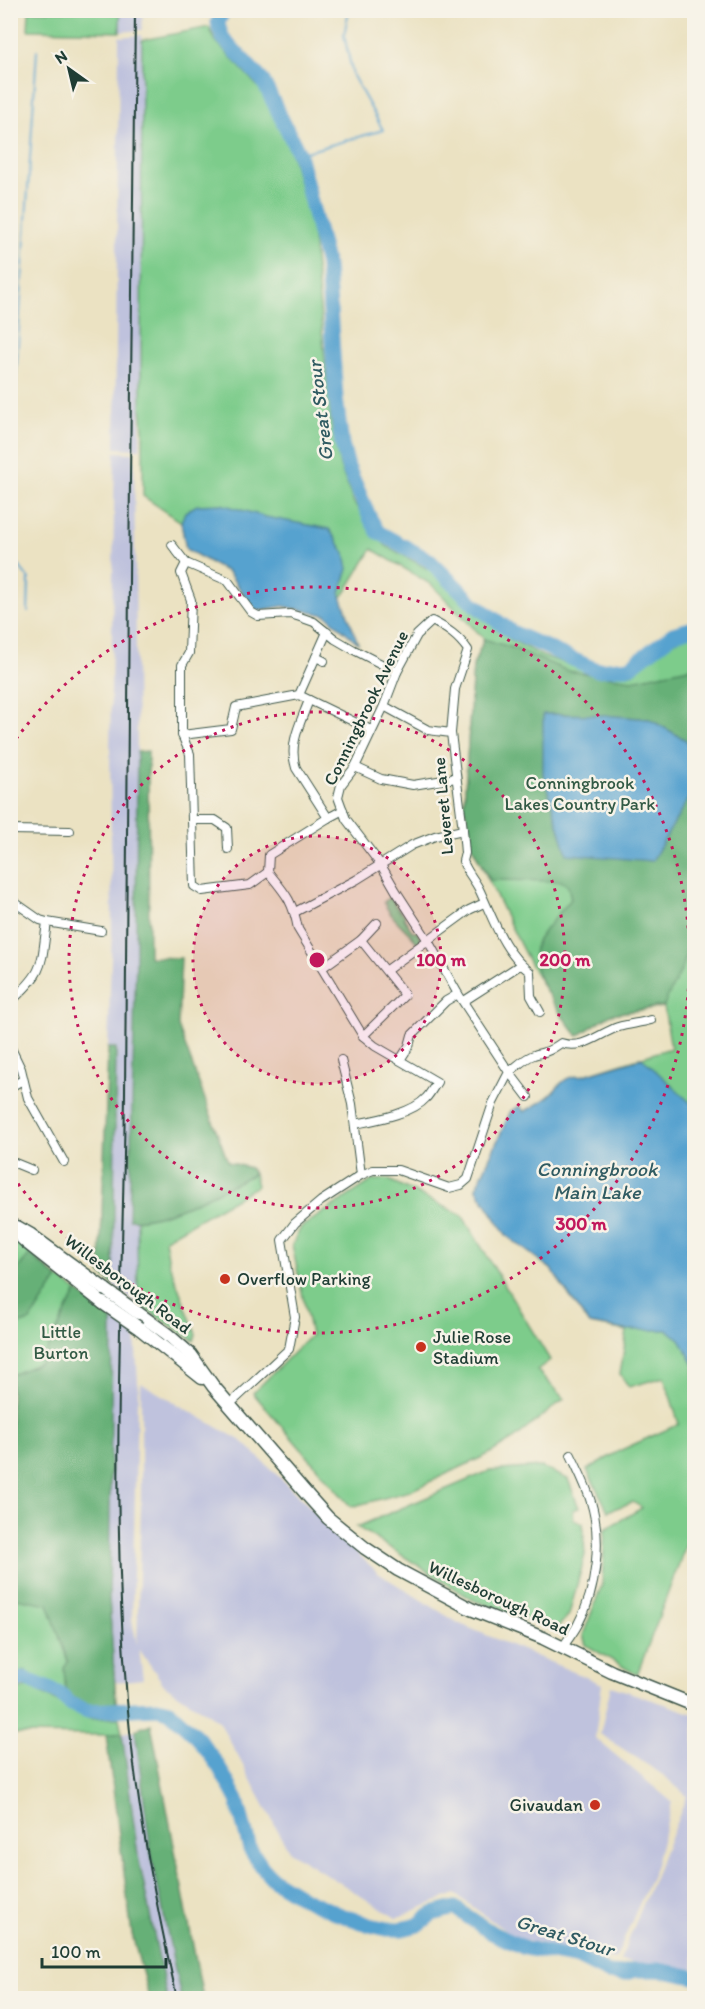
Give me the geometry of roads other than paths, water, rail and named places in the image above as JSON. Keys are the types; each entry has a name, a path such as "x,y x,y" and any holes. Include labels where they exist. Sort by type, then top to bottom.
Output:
{"main road":[{"name":"Willesborough Road","path":"10,1225 31,1235 167,1334 191,1355 213,1386 328,1518 365,1548 398,1570 471,1609 563,1647 612,1672 694,1705"},
{"name":"Willesborough Road","path":"10,1225 26,1242 213,1386"}],"street":[{"path":"172,545 186,563 228,581 251,612 258,616 290,614 314,622 354,650 397,672"},
{"path":"186,563 182,573 191,600 191,633 189,653 182,665 182,735 190,754 194,886 202,891 250,885 268,872"},
{"name":"Conningbrook Avenue","path":"432,621 417,635 397,672 384,706 355,767 342,785 338,797 346,819 381,865 500,1061 528,1097"},
{"name":"Leveret Lane","path":"432,621 450,630 468,650 455,689 451,733 463,830 464,864 480,891 493,923 520,965 530,972 531,996 540,1012"},
{"path":"299,694 327,632"},
{"path":"316,657 324,661"},
{"path":"182,735 231,729 236,707 299,694 371,730"},
{"path":"309,700 294,741 293,760 299,775 328,818"},
{"path":"384,706 428,730 451,733"},
{"path":"355,767 381,779 413,785 456,778"},
{"path":"343,810 269,855 268,872 288,897 295,912 298,929 363,1036 375,1046 437,1082 425,1100 398,1114 355,1124"},
{"path":"192,820 215,820 227,828 228,849"},
{"path":"10,830 70,831"},
{"path":"295,912 328,896 412,844 463,830"},
{"path":"10,898 40,920 101,931"},
{"path":"387,970 469,910 484,903"},
{"path":"10,1002 28,986 38,972 45,948 47,922"},
{"path":"322,968 361,940 377,923"},
{"path":"361,940 405,995 363,1036"},
{"path":"464,1001 520,965"},
{"path":"400,1060 409,1046 412,1035 446,1001 458,994"},
{"path":"230,1404 289,1349 295,1317 282,1240 295,1223 321,1201 361,1175 373,1170 398,1170 448,1188 461,1185 468,1179 494,1103 508,1072 533,1055 548,1052 561,1043 572,1047 618,1028 651,1020"},
{"path":"10,1046 16,1056 28,1098 64,1162"},
{"path":"341,1060 355,1124 361,1175"},
{"path":"10,1087 23,1080"},
{"path":"10,1161 32,1170"},
{"path":"563,1647 579,1622 592,1586 597,1554 596,1524 591,1504 571,1455"}],"water":[{"path":"221,504 266,517 329,529 345,553 348,569 340,593 358,643 326,615 283,606 256,611 228,572 186,549 181,522 185,512 197,505"},
{"path":"543,714 603,715 649,719 686,740 694,757 694,789 652,861 567,854 543,774"},
{"name":"Conningbrook Main Lake","path":"642,1058 694,1106 694,1365 680,1339 667,1330 627,1330 589,1324 551,1269 507,1236 476,1188 511,1111 520,1106 524,1112 546,1098 570,1078"}],"waterway":[{"name":"Great Stour","path":"226,10 218,22 223,38 263,81 299,154 327,265 336,398 342,444 348,467 378,532 429,560 474,604 512,632 597,670 630,667 673,634 694,628"},
{"path":"299,154 383,130 353,76 344,35 349,10"},
{"path":"10,469 37,50"},
{"path":"10,554 29,579 28,612"},
{"name":"Great Stour","path":"10,1683 24,1679 58,1693 71,1704 88,1711 157,1708 169,1711 198,1738 219,1767 237,1800 250,1849 262,1867 274,1880 305,1899 341,1915 387,1929 402,1929 418,1925 432,1914 455,1908 492,1933 525,1948 578,1958 608,1973 622,1974 635,1970 659,1970 694,1977"}],"railway":[{"path":"135,10 119,1528 125,1673 138,1796 177,1998"}],"place":[{"name":"Overflow Parking","path":"225,1279"},
{"name":"Julie Rose Stadium","path":"421,1347"},
{"name":"Givaudan","path":"595,1805"}],"park label":[{"name":"Conningbrook Lakes Country Park","path":"580,793"},
{"name":"Little Burton","path":"61,1342"}]}
